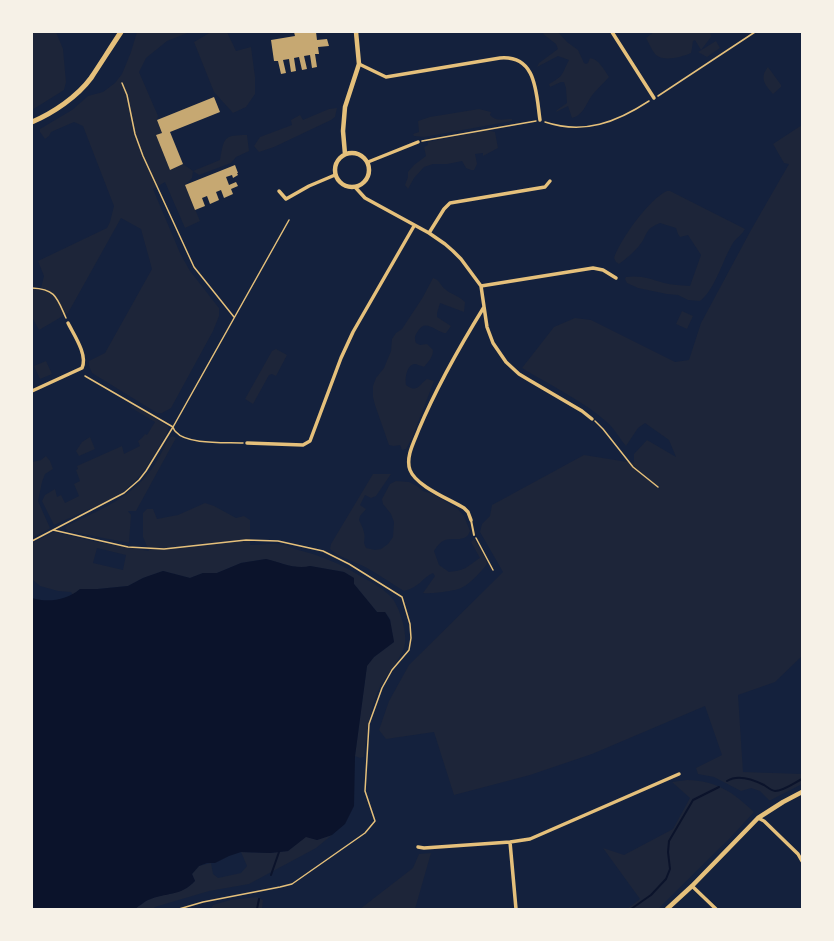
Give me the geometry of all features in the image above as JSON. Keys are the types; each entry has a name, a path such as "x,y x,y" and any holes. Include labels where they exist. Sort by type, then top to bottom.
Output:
{"main road":[{"path":"32,122 61,106 83,87 90,79 121,32"}],"street":[{"path":"345,154 343,130 345,107 359,64 356,32"},
{"path":"612,32 654,98"},
{"path":"359,64 386,77 500,58 513,58 524,64 532,76 540,120"},
{"path":"368,162 418,142"},
{"path":"355,187 365,181 368,176 368,162 365,158 352,152 341,156 336,162 334,171 338,181 344,185 355,187 365,198 429,233 453,251 461,259 481,286 487,327 490,336 501,356 509,365 529,380 582,411 592,419"},
{"path":"279,191 286,199 309,186 335,175"},
{"path":"429,233 444,209 450,203 545,187 550,180"},
{"path":"247,443 303,445 310,441 341,358 353,332 414,226"},
{"path":"481,286 588,268 603,270 616,278"},
{"path":"471,520 468,512 464,508 430,489 416,479 410,470 409,462 415,440 430,403 448,367 484,307"},
{"path":"32,391 82,368 84,363 81,351 68,323"},
{"path":"418,847 424,848 510,842 530,839 679,774"},
{"path":"667,909 692,886 758,818 802,792"},
{"path":"758,818 764,821 798,854 802,861"},
{"path":"510,842 516,909"},
{"path":"692,886 716,909"}],"lane":[{"path":"471,520 474,535"}],"path":[{"path":"122,83 127,95 135,134 143,156 194,267 234,317"},
{"path":"418,142 433,138 540,120"},
{"path":"32,541 124,493 133,486 146,471 173,427 289,220"},
{"path":"32,288 41,288 57,297 68,323"},
{"path":"86,376 173,427 176,433 184,438 247,443"},
{"path":"592,419 603,429 633,467 658,487"},
{"path":"53,530 128,547 164,549 260,540 278,541 323,551 349,564 402,597 407,612 411,638 409,650 392,670 382,688 369,724 365,791 375,822 365,833 292,884 280,888 203,902 179,909"},
{"path":"474,535 493,570"}],"shaded area":[{"path":"32,32 56,32 63,49 66,82 64,90 32,110"},
{"path":"137,32 190,32 167,41 146,58 139,72 158,116 157,120 162,133 156,135 170,170 183,164 193,171 192,178 185,185 200,221 185,228 165,182 153,189 180,253 190,271 219,308 219,316 213,331 171,408 162,413 157,413 92,373 89,366 89,361 105,353 152,269 141,229 121,218 68,313 39,330 32,317 32,288 41,288 44,276 38,261 107,228 114,206 83,126 74,122 51,132 45,139 40,132 40,129 72,110 88,96 103,92 115,83 122,74"},
{"path":"211,32 227,32 236,51 251,47 255,77 255,94 246,107 233,113 214,92 194,42"},
{"path":"544,32 558,32 567,42 578,50 584,63 588,63 590,58 593,59 601,66 609,77 593,94 582,111 572,118 568,106 556,112 567,103 564,82 550,87 549,84 558,79 569,60 558,56 537,67 539,63 558,49 556,44 543,34"},
{"path":"654,32 710,32 711,37 701,50 695,40 693,41 691,53 678,57 664,58 656,55 646,38"},
{"path":"716,41 720,48 707,57 698,52"},
{"path":"768,67 781,85 781,87 773,94 764,81 765,71"},
{"path":"337,108 335,117 331,120 274,147 259,152 254,146 260,137 292,125 291,120 300,115 303,120 329,109"},
{"path":"479,109 491,112 490,115 495,119 512,119 512,121 424,137 414,136 413,134 419,132 418,121 430,117"},
{"path":"802,125 802,656 775,682 738,695 743,772 802,774 802,784 769,800 760,791 751,788 741,791 714,777 698,774 696,768 722,755 705,706 592,754 530,775 454,795 434,732 386,739 379,730 389,701 409,665 503,572 480,532 482,524 490,516 492,505 584,455 634,463 634,454 647,440 676,457 669,440 645,423 638,428 626,446 611,426 589,408 522,368 554,327 575,318 591,320 675,362 689,360 701,323 751,230 789,164 784,163 773,144"},
{"path":"488,130 495,132 498,148 483,156 483,153 475,154 477,164 474,170 466,168 462,161 447,164 433,164 424,167 414,178 408,189 405,185 408,172 414,165 426,156 424,147 428,145 428,142"},
{"path":"247,135 249,151 236,157 231,163 199,175 193,171 220,160 224,142 229,137"},
{"path":"667,191 670,191 745,229 733,243 710,290 700,301 688,300 678,295 638,288 627,283 625,279 626,277 641,277 667,284 690,286 701,255 688,235 680,237 676,228 660,223 649,230 639,246 619,264 614,258 622,241 636,221 652,202"},
{"path":"433,278 437,280 447,291 465,302 464,312 440,303 437,317 451,326 446,333 430,326 424,326 417,332 415,340 416,343 420,345 427,344 433,352 424,367 414,364 409,367 406,376 406,385 413,389 418,387 427,379 434,381 412,438 406,449 402,450 400,445 389,445 375,405 373,386 376,378 384,368 391,351 392,339 396,333 402,329 423,297"},
{"path":"682,311 693,316 687,329 676,324"},
{"path":"276,349 287,355 276,376 272,374 269,375 253,404 245,399 272,351"},
{"path":"46,361 52,374 40,379 34,366"},
{"path":"135,406 168,426 166,435 146,468 123,492 101,504 54,525 42,501 45,495 55,489 57,497 61,495 65,503 79,496 74,484 80,481 76,470 78,469 77,466 122,446 124,454 140,446 138,441 145,434 147,435 155,422 130,407"},
{"path":"173,436 176,438 136,511 128,511 131,515 129,543 68,531 65,528 68,525 113,503 133,489 150,471 169,438"},
{"path":"90,437 95,449 79,456 76,451 82,442"},
{"path":"46,456 53,469 45,474 38,501 50,528 32,538 32,462 41,460"},
{"path":"373,474 391,474 376,496 371,498 365,495 360,505 366,509 360,516 359,520 364,531 364,543 366,548 375,550 381,549 388,544 393,537 394,522 391,514 383,504 382,499 390,484 396,481 409,482 458,509 464,516 470,531 466,537 445,540 439,544 434,551 439,565 449,572 455,571 466,568 480,558 471,542 474,539 486,558 487,564 479,574 468,584 458,589 437,593 423,593 435,576 433,573 414,587 404,591 372,571 333,552 330,549 331,544"},
{"path":"205,503 214,506 236,518 244,516 250,520 250,545 282,544 314,554 346,568 382,589 392,598 398,608 402,620 405,633 405,644 401,655 379,689 373,705 364,757 360,758 355,756 367,665 374,657 394,642 390,619 385,612 377,612 354,584 354,578 344,572 310,566 304,568 290,566 266,559 241,563 217,573 203,573 190,578 163,571 143,578 128,586 80,589 73,595 71,592 58,591 40,586 32,579 32,543 54,532 97,542 149,551 143,537 143,513 147,509 153,509 157,519 178,515","holes":["97,548 126,555 123,570 93,563"]},
{"path":"266,559 299,567 310,566 344,572 354,578 354,584 377,612 385,612 390,620 394,642 374,657 367,666 355,756 354,806 345,824 332,835 317,840 306,837 288,851 270,853 241,852 215,863 207,863 199,866 192,874 195,881 184,890 148,900 135,909 32,909 32,598 38,600 57,600 69,596 80,589 128,586 143,578 163,571 190,578 203,573 217,573 241,563"},
{"path":"687,780 716,785 731,793 754,812 730,838 658,909 627,909 640,899 603,848 624,855 673,829 690,798 672,782"},
{"path":"332,835 316,848 249,884 209,891 155,907 153,909 135,909 148,900 190,886 195,881 192,874 199,866 211,863 213,874 218,878 241,873 247,866 241,852 270,853 288,851 306,836 317,840"},
{"path":"431,853 415,909 360,909 413,868 419,854"},
{"path":"257,897 263,900 262,909 211,909 213,905 230,900"}],"building":[{"path":"294,32 316,32 317,40 327,39 329,46 318,47 319,54 315,54 317,67 312,68 310,55 304,56 307,69 302,70 299,57 294,58 296,71 291,72 289,59 283,60 286,73 281,74 278,61 274,61 271,40 295,36"},
{"path":"214,97 220,112 170,132 183,164 170,170 156,135 162,133 157,120"},
{"path":"235,165 238,175 233,178 232,175 226,177 229,185 236,182 238,186 231,189 233,194 224,198 221,190 216,192 219,200 210,204 207,196 202,198 205,206 195,210 185,185"}],"waterway":[{"path":"727,781 736,778 746,778 760,783 771,790 778,791 802,779"},
{"path":"631,909 651,895 666,879 670,869 668,852 669,841 693,800 719,787"},
{"path":"271,875 279,852"},
{"path":"257,909 259,899"}]}
